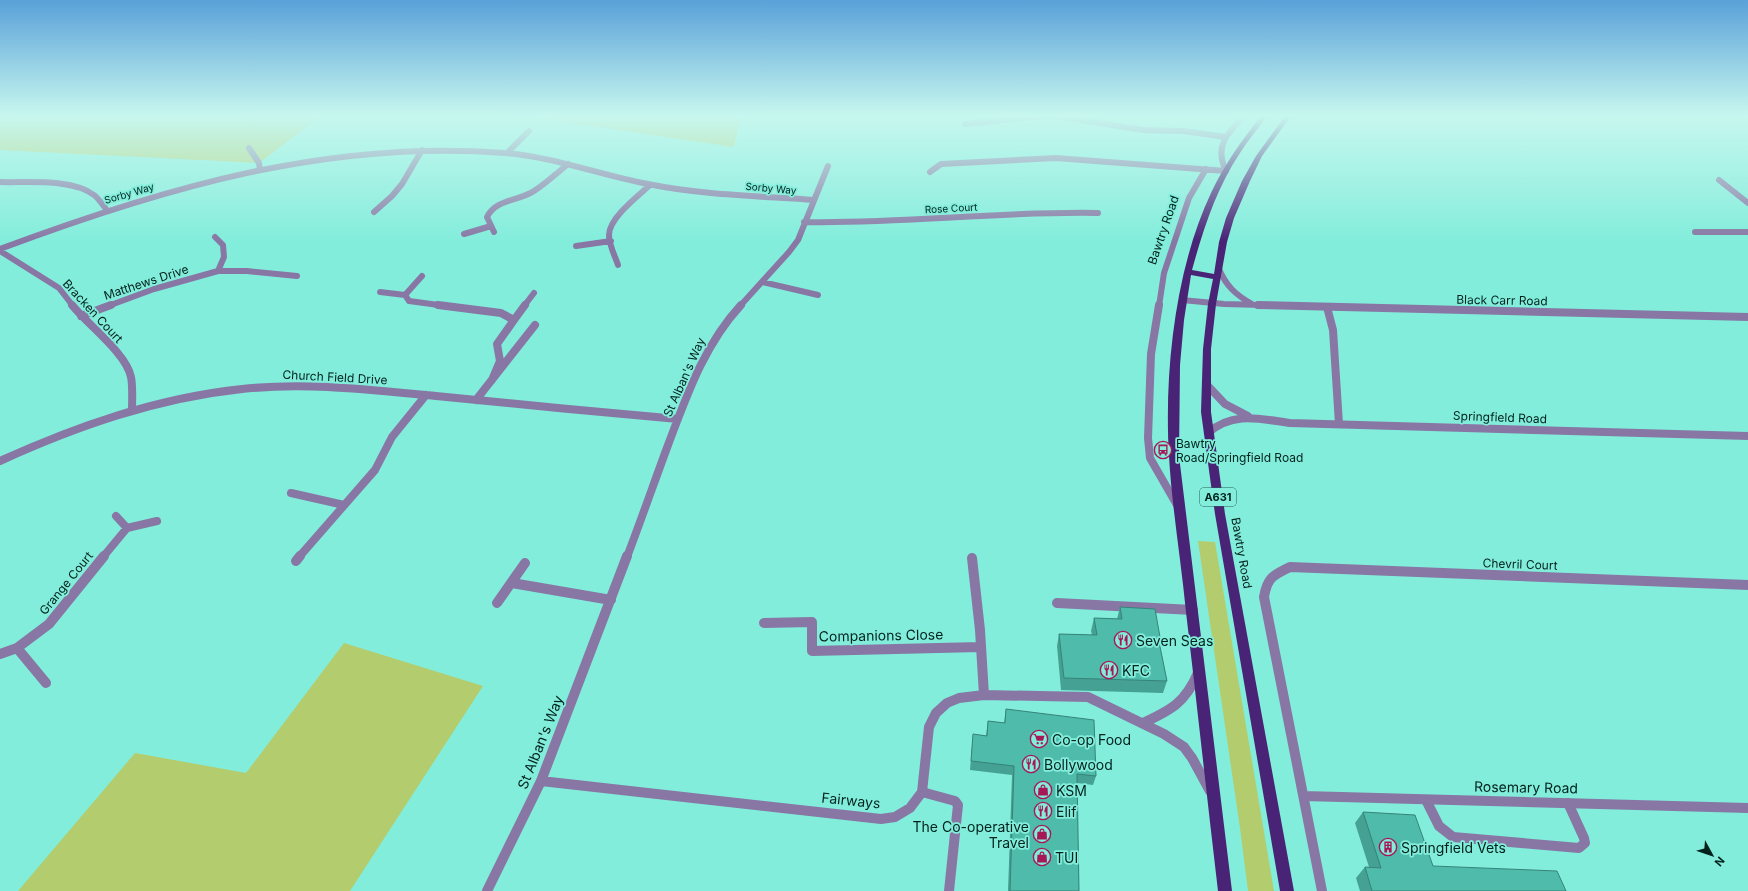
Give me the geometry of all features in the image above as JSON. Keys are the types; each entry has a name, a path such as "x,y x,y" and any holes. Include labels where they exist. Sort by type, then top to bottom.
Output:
{"main road":[{"name":"Bawtry Road","path":"1225,891 1216,800 1174,456 1174,397 1182,300 1188,272 1198,234 1234,158"},
{"name":"Bawtry Road","path":"1258,158 1246,181 1226,230 1223,242 1212,304 1207,349 1208,433 1220,514 1287,891"},
{"path":"1188,272 1218,273"}],"street":[{"path":"256,158 260,163 260,170"},
{"name":"Sorby Way","path":"0,250 106,210 173,190 260,170 332,158"},
{"path":"374,212 392,196 402,184 418,158"},
{"name":"Sorby Way","path":"532,158 568,164 650,184 695,190 814,200"},
{"path":"930,172 941,164 1056,158 1206,169 1226,172"},
{"path":"1220,158 1226,172"},
{"path":"494,232 487,217 489,212 494,207 501,203 532,193 568,164"},
{"name":"St Alban's Way","path":"487,891 541,781 611,600 678,419 706,352 717,334 798,240 804,222 828,166"},
{"name":"Bawtry Road","path":"1181,511 1150,458 1148,438 1151,354 1164,273 1189,198 1206,169"},
{"path":"1719,180 1748,203"},
{"path":"0,182 64,185 81,188 95,195 106,210"},
{"path":"618,265 609,234 617,217 650,184"},
{"name":"Rose Court","path":"804,222 845,223 1051,212 1098,213"},
{"path":"464,234 491,226"},
{"path":"1695,232 1748,232"},
{"path":"215,237 223,245 224,257 218,271"},
{"path":"576,246 611,241"},
{"name":"Bracken Court","path":"0,250 59,288 81,316 125,361 131,377 132,411"},
{"name":"Matthews Drive","path":"81,316 154,289 218,271 247,271 297,276"},
{"name":"Black Carr Road","path":"1218,273 1235,294 1255,305"},
{"path":"405,295 422,276"},
{"path":"762,282 818,295"},
{"path":"380,292 405,295 409,301 501,313 514,320"},
{"path":"492,380 500,361 497,344 534,293"},
{"name":"Black Carr Road","path":"1182,300 1212,304 1748,317"},
{"path":"1327,307 1333,330 1339,424"},
{"path":"476,400 535,325"},
{"name":"Springfield Road","path":"1207,385 1219,402 1252,418"},
{"name":"Church Field Drive","path":"0,461 66,433 132,411 179,400 230,391 276,386 340,387 678,419"},
{"path":"296,561 375,470 392,437 426,395"},
{"name":"Springfield Road","path":"1208,433 1214,426 1229,420 1252,418 1290,422 1339,424 1748,436"},
{"path":"291,493 344,504"},
{"path":"116,516 127,528 157,521"},
{"name":"Grange Court","path":"0,654 17,648 49,624 127,528"},
{"path":"972,558 980,630 984,695"},
{"path":"497,603 525,563"},
{"name":"Bawtry Road","path":"1290,567 1275,574 1266,582 1264,597 1322,891"},
{"name":"Chevril Court","path":"1290,567 1748,586"},
{"path":"512,583 611,600"},
{"path":"1057,603 1193,610"},
{"name":"Companions Close","path":"764,623 812,622 812,651 980,647"},
{"path":"17,648 46,683"},
{"path":"1144,723 1172,710 1184,701 1192,688 1200,667"},
{"path":"949,891 958,805 955,801 922,792 929,727 936,713 947,704 959,698 984,695 1088,698 1100,702 1132,720 1144,723 1184,747 1216,800"},
{"name":"Fairways","path":"541,781 881,819 895,817 910,808 922,792"},
{"name":"Rosemary Road","path":"1304,796 1748,808"},
{"path":"1426,800 1436,825 1453,837 1579,848 1585,843 1584,838 1568,803"}],"green space":[{"path":"151,158 266,158 259,163"},
{"path":"1198,541 1215,542 1274,891 1248,891"},
{"path":"344,643 483,686 350,891 18,891 135,753 246,773"}],"building":[{"path":"1120,607 1155,609 1160,637 1158,637 1167,681 1064,678 1059,634 1097,635 1094,618 1122,619"},
{"path":"1006,709 1094,720 1096,776 1077,774 1079,891 1010,891 1014,766 971,761 973,734 987,736 988,721 1005,723"},
{"path":"1363,812 1415,815 1433,866 1557,871 1566,891 1372,891 1365,867 1381,868"}],"place":[{"name":"Bawtry Road/Springfield Road","path":"1163,450"},
{"name":"Seven Seas","path":"1123,640"},
{"name":"KFC","path":"1109,670"},
{"name":"Co-op Food","path":"1039,739"},
{"name":"Bollywood","path":"1031,764"},
{"name":"KSM","path":"1043,790"},
{"name":"Elif","path":"1043,811"},
{"name":"The Co-operative Travel","path":"1042,834"},
{"name":"Springfield Vets","path":"1388,847"},
{"name":"TUI","path":"1042,857"}]}
